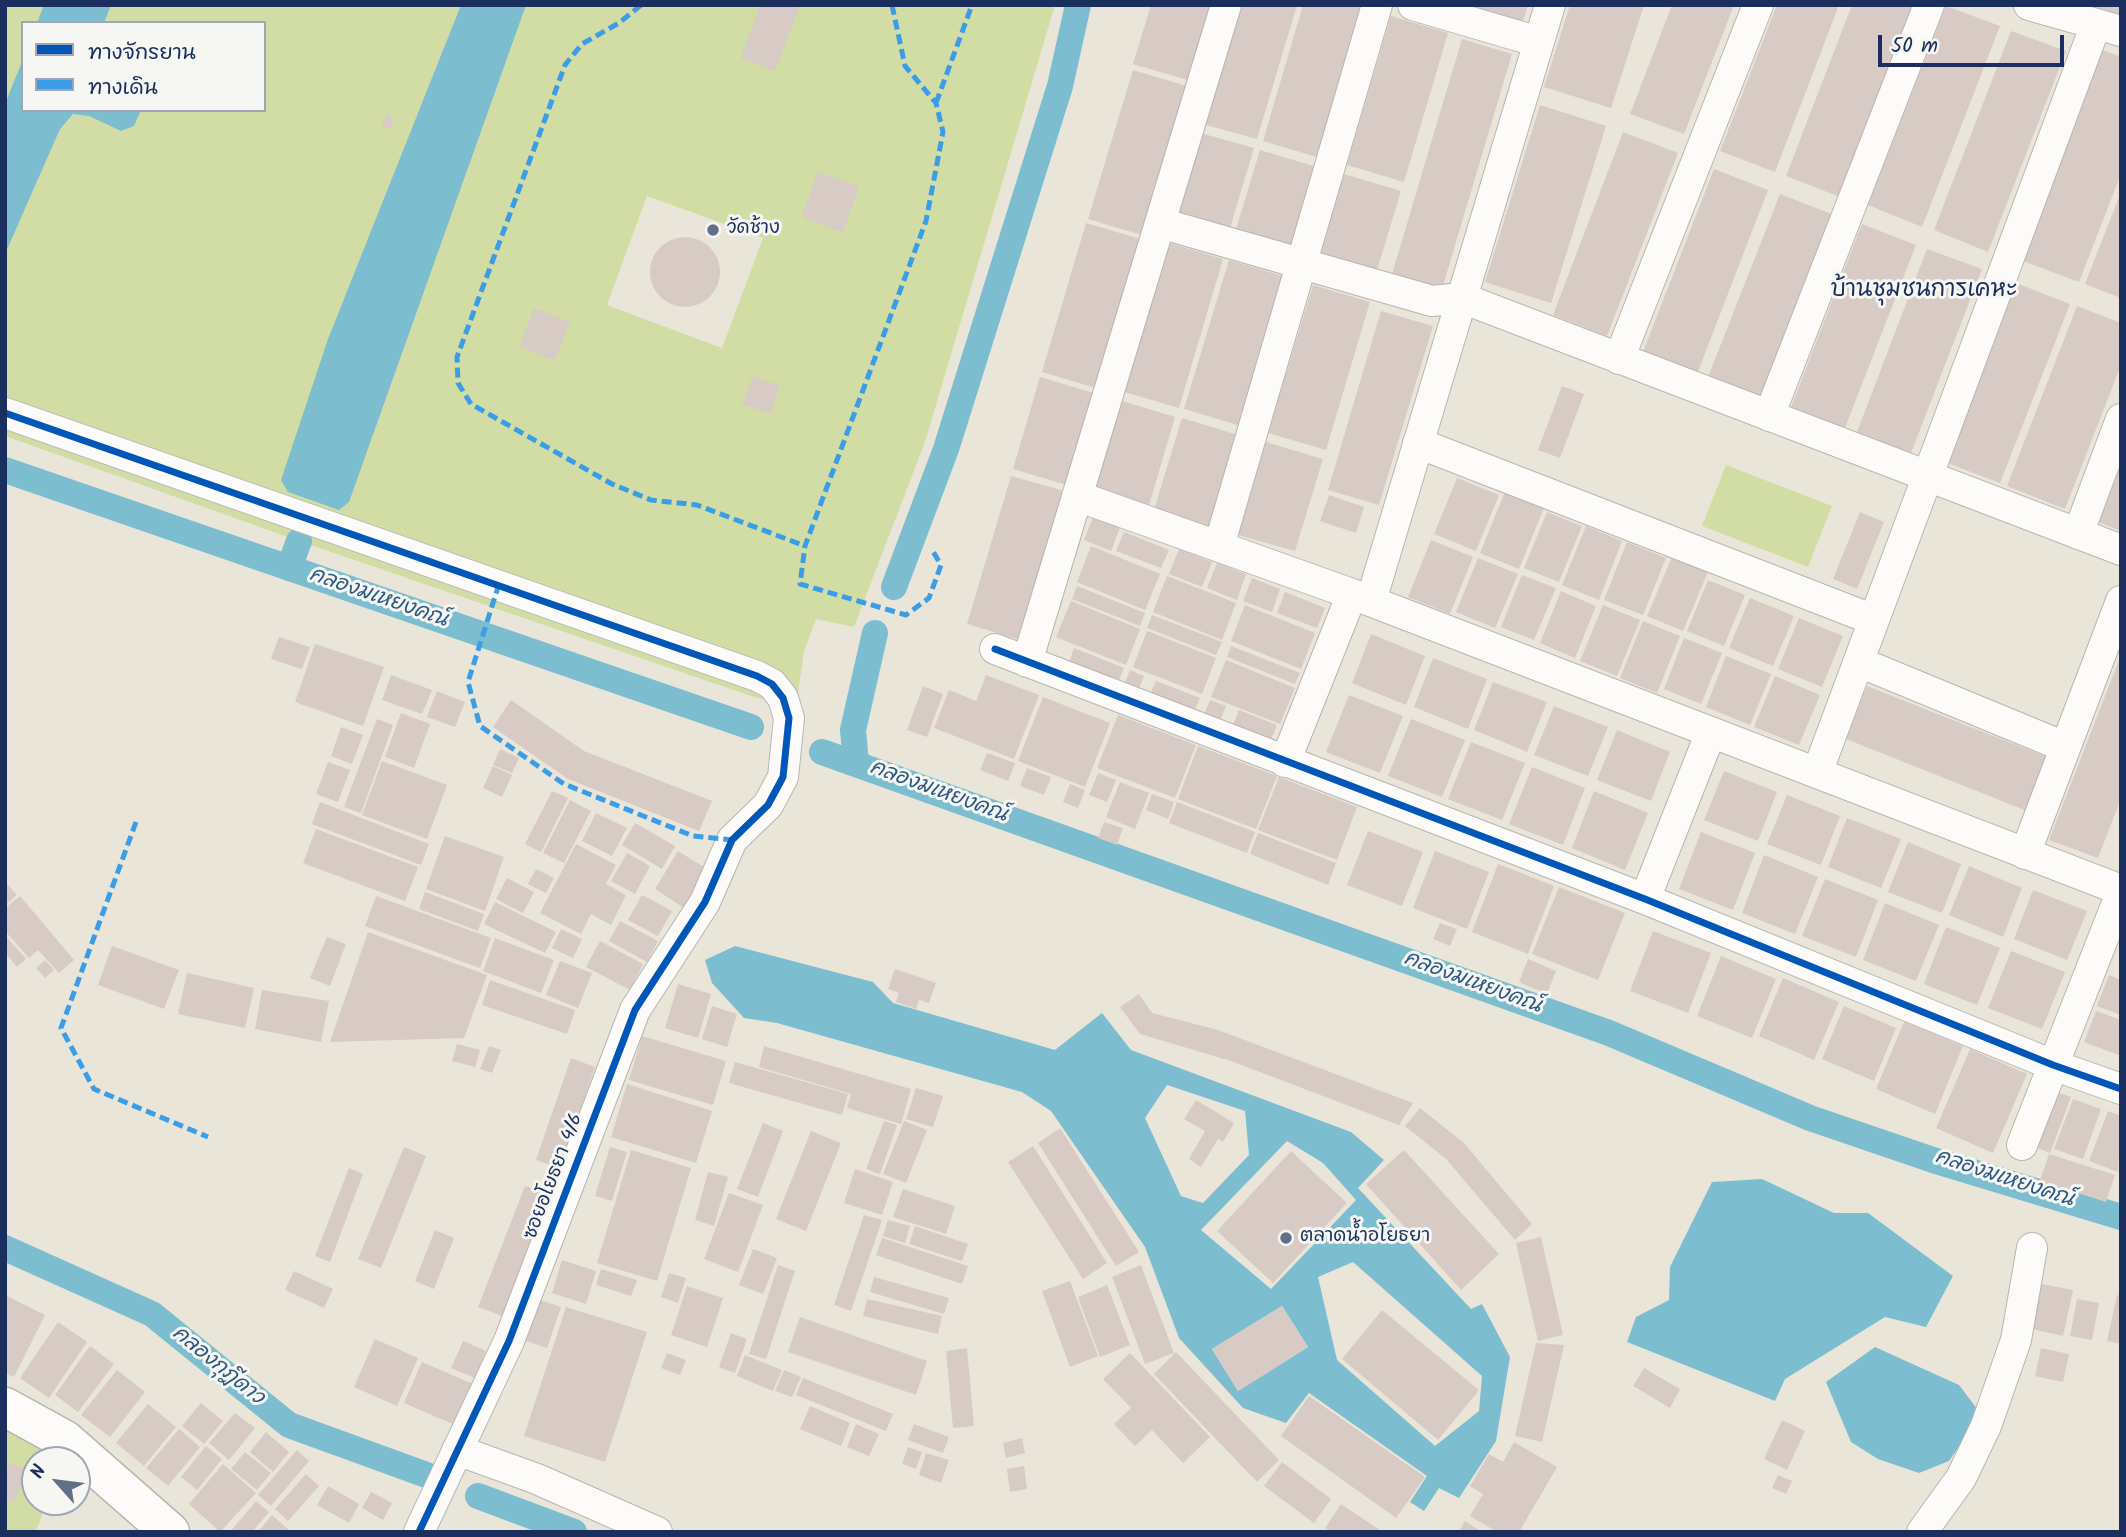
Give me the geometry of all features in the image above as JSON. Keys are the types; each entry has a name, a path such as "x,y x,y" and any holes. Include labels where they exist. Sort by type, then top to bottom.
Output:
{"street":[{"path":"1027,662 1226,5"},
{"path":"1219,546 1377,5"},
{"path":"1413,5 1539,42"},
{"path":"1285,762 1362,597 1418,443 1550,5"},
{"path":"1619,359 1758,5"},
{"path":"1769,416 1929,5"},
{"path":"1817,773 1928,477 2108,28 2029,5"},
{"path":"1160,223 1432,301 1462,298 2121,551"},
{"name":"ซอยอโยธยา 4/6","path":"5,414 512,588 772,684 783,698 789,718 783,777 768,805 732,840 705,902 635,1010 509,1341 419,1532"},
{"path":"2078,534 2121,419"},
{"path":"1418,443 1874,620"},
{"path":"1077,496 1362,597 2121,892 2022,1145"},
{"path":"2025,853 2121,601"},
{"path":"995,649 1645,899 2053,1065 2121,1089"},
{"path":"1858,662 2065,747"},
{"path":"1645,899 1710,732"},
{"path":"1922,1532 1961,1478 1986,1426 2016,1340 2032,1248"},
{"path":"5,1407 65,1440 170,1532"},
{"path":"457,1450 537,1479 657,1532"}],"green space":[{"path":"5,5 1055,5 925,442 854,627 816,619 804,651 796,707 754,697 299,541 5,436","holes":["647,196 763,238 722,348 607,305"]},
{"path":"1726,465 1832,506 1808,567 1702,526"},
{"path":"5,1429 36,1446 21,1446 21,1516 42,1516 35,1532 5,1532"}],"water":[{"path":"44,5 111,5 105,21 38,21"},
{"path":"461,5 526,5 349,502 339,510 288,492 281,480 328,339"},
{"path":"21,64 21,112 140,112 134,126 121,131 89,116 73,114 60,129 5,254 5,104"},
{"path":"735,946 873,982 893,1003 1055,1050 1102,1013 1131,1050 1351,1132 1384,1160 1358,1188 1471,1309 1482,1304 1510,1357 1496,1441 1459,1498 1439,1488 1424,1511 1410,1502 1427,1476 1309,1393 1286,1423 1243,1408 1179,1338 1145,1247 1051,1111 1022,1092 777,1023 744,1018 712,983 705,960","holes":["1167,1085 1245,1111 1249,1155 1203,1203 1181,1196 1145,1118","1287,1141 1323,1163 1356,1200 1271,1289 1201,1230","1353,1262 1482,1376 1479,1411 1435,1446 1337,1360 1318,1277","1282,1306 1308,1347 1238,1391 1212,1349"]},
{"path":"1762,1179 1834,1213 1868,1213 1953,1276 1926,1327 1885,1317 1785,1379 1775,1401 1627,1342 1636,1317 1669,1300 1670,1267 1712,1182"},
{"path":"1875,1347 1959,1385 1981,1414 1949,1461 1919,1473 1878,1459 1851,1442 1826,1382"}],"building":[{"path":"760,5 800,5 775,71 741,58"},
{"path":"1151,5 1214,5 1191,81 1133,64"},
{"path":"1234,5 1297,5 1257,139 1199,123"},
{"path":"1303,5 1352,5 1364,9 1320,158 1263,141"},
{"path":"1463,5 1528,5 1522,24"},
{"path":"1570,5 1644,5 1611,108 1544,87"},
{"path":"1672,5 1734,5 1684,134 1630,114"},
{"path":"1777,5 1839,5 1775,172 1720,151"},
{"path":"1852,5 1914,5 1840,197 1786,176"},
{"path":"2089,5 2121,5 2121,15 2089,6"},
{"path":"1946,6 2000,26 1922,227 1868,205"},
{"path":"1391,16 1448,33 1404,182 1347,165"},
{"path":"2011,31 2066,51 1988,252 1934,230"},
{"path":"1462,39 1512,54 1442,289 1392,274"},
{"path":"2100,49 2121,57 2121,174 2079,282 2018,259"},
{"path":"1133,70 1190,87 1145,236 1088,219"},
{"path":"1540,105 1606,126 1551,303 1485,282"},
{"path":"387,114 394,117 390,130 382,126"},
{"path":"1197,132 1254,148 1230,228 1173,211"},
{"path":"1623,132 1678,153 1607,336 1553,315"},
{"path":"1260,150 1317,167 1293,246 1236,229"},
{"path":"1714,169 1768,190 1697,374 1643,352"},
{"path":"818,172 859,187 843,232 801,217"},
{"path":"1344,174 1401,191 1377,270 1320,254"},
{"path":"2121,192 2121,298 2085,284"},
{"path":"1780,194 1834,215 1763,398 1708,377"},
{"path":"1086,223 1144,240 1099,389 1042,372"},
{"path":"1862,224 1916,245 1845,428 1791,407"},
{"path":"685,237 710,247 720,272 710,297 685,307 660,297 650,272 660,247"},
{"path":"1166,242 1223,259 1179,408 1121,391"},
{"path":"1927,249 1982,269 1911,453 1857,432"},
{"path":"1229,260 1286,277 1241,426 1184,409"},
{"path":"2011,281 2070,304 2000,483 1942,461"},
{"path":"1313,285 1370,302 1326,450 1268,433"},
{"path":"2077,306 2121,323 2121,365 2065,509 2007,486"},
{"path":"534,308 570,322 555,360 519,347"},
{"path":"1381,311 1433,326 1379,505 1328,490"},
{"path":"753,376 780,386 770,414 742,404"},
{"path":"1040,377 1097,394 1070,486 1013,469"},
{"path":"1562,386 1584,394 1560,458 1538,450"},
{"path":"1119,400 1175,417 1148,509 1091,492"},
{"path":"1182,418 1238,435 1211,527 1154,510"},
{"path":"1266,442 1323,459 1295,551 1238,535"},
{"path":"2121,450 2121,531 2093,520"},
{"path":"1011,476 1068,492 1024,641 967,624"},
{"path":"1457,478 1499,495 1476,551 1434,534"},
{"path":"1505,492 1544,508 1519,569 1480,553"},
{"path":"1329,495 1364,507 1356,533 1320,521"},
{"path":"1547,512 1582,526 1559,582 1524,568"},
{"path":"1860,512 1884,522 1857,589 1833,579"},
{"path":"1094,515 1121,525 1111,551 1084,540"},
{"path":"1586,526 1622,541 1599,600 1562,585"},
{"path":"1124,532 1169,550 1161,568 1116,551"},
{"path":"1431,540 1473,557 1450,614 1408,597"},
{"path":"1627,542 1666,558 1643,615 1604,600"},
{"path":"1091,546 1160,574 1145,610 1077,582"},
{"path":"1179,549 1212,562 1202,587 1169,574"},
{"path":"1672,557 1708,572 1683,631 1647,616"},
{"path":"1478,558 1518,574 1495,628 1456,612"},
{"path":"1217,563 1246,574 1237,600 1207,588"},
{"path":"1522,575 1556,588 1534,640 1501,627"},
{"path":"1167,576 1236,603 1222,640 1153,612"},
{"path":"1252,578 1280,589 1272,612 1243,601"},
{"path":"1708,580 1745,595 1724,646 1687,631"},
{"path":"1077,586 1145,613 1140,626 1072,599"},
{"path":"1561,591 1596,606 1575,658 1540,643"},
{"path":"1285,592 1325,608 1317,628 1277,613"},
{"path":"1750,598 1794,616 1773,666 1729,648"},
{"path":"1071,601 1140,629 1126,665 1056,637"},
{"path":"1245,605 1315,633 1301,669 1231,641"},
{"path":"1603,605 1640,620 1617,676 1580,661"},
{"path":"1152,615 1222,642 1216,655 1147,628"},
{"path":"1799,618 1843,636 1822,687 1778,669"},
{"path":"1643,621 1680,636 1657,693 1620,678"},
{"path":"1147,631 1216,658 1202,694 1133,667"},
{"path":"1371,634 1425,656 1406,705 1352,683"},
{"path":"279,637 310,647 302,669 271,659"},
{"path":"1684,638 1722,653 1701,704 1664,689"},
{"path":"315,644 384,667 363,726 295,702"},
{"path":"1231,646 1300,673 1295,684 1227,657"},
{"path":"1074,648 1124,668 1117,685 1068,665"},
{"path":"2121,655 2121,798 2098,858 2049,840"},
{"path":"1726,656 1771,674 1750,725 1706,707"},
{"path":"1433,658 1487,679 1468,729 1414,707"},
{"path":"1226,660 1295,688 1280,724 1211,697"},
{"path":"1130,670 1144,676 1138,691 1124,685"},
{"path":"391,675 432,690 422,714 382,700"},
{"path":"986,675 1039,695 1014,759 934,728 949,690 976,701"},
{"path":"1775,676 1820,695 1799,745 1754,727"},
{"path":"1156,681 1200,698 1194,712 1150,694"},
{"path":"1493,682 1547,702 1527,752 1474,730"},
{"path":"923,686 943,694 927,737 907,730"},
{"path":"1867,686 2049,758 2027,811 1846,739"},
{"path":"437,691 465,702 455,727 427,717"},
{"path":"1349,695 1403,716 1380,773 1326,752"},
{"path":"1043,697 1110,723 1085,787 1018,761"},
{"path":"511,700 584,751 712,801 699,831 568,779 493,727"},
{"path":"1210,700 1226,706 1220,721 1204,715"},
{"path":"1554,706 1608,727 1588,776 1534,755"},
{"path":"1239,710 1277,725 1271,740 1233,725"},
{"path":"401,713 430,724 414,768 385,757"},
{"path":"1118,715 1196,745 1175,798 1097,768"},
{"path":"377,719 393,725 361,813 344,807"},
{"path":"1411,719 1465,740 1442,797 1388,776"},
{"path":"341,727 363,735 352,764 331,756"},
{"path":"1617,730 1670,752 1651,801 1597,780"},
{"path":"1471,742 1525,763 1502,820 1448,799"},
{"path":"1198,746 1277,776 1256,829 1178,799"},
{"path":"500,749 519,758 512,773 493,765"},
{"path":"987,753 1015,763 1008,781 980,770"},
{"path":"382,761 447,785 427,839 362,815"},
{"path":"328,762 350,770 338,802 316,794"},
{"path":"493,766 512,775 502,797 483,788"},
{"path":"1532,767 1585,788 1563,845 1509,824"},
{"path":"1027,768 1051,777 1044,795 1020,786"},
{"path":"1724,771 1777,792 1758,841 1704,820"},
{"path":"1098,773 1116,780 1107,802 1089,795"},
{"path":"1279,777 1357,807 1337,860 1258,830"},
{"path":"1120,782 1149,793 1135,829 1106,817"},
{"path":"1070,784 1085,790 1078,808 1063,802"},
{"path":"552,791 568,798 541,852 525,844"},
{"path":"1594,791 1648,813 1625,870 1572,848"},
{"path":"1152,794 1174,802 1168,819 1146,810"},
{"path":"1787,795 1840,816 1821,865 1767,844"},
{"path":"570,800 591,811 564,863 543,853"},
{"path":"320,802 429,844 421,865 312,824"},
{"path":"1177,802 1255,832 1247,853 1169,823"},
{"path":"596,813 627,828 612,856 582,841"},
{"path":"1847,818 1901,839 1881,888 1828,867"},
{"path":"1104,822 1123,828 1117,845 1098,838"},
{"path":"635,823 675,846 662,869 622,845"},
{"path":"316,829 418,867 405,901 303,863"},
{"path":"1368,831 1423,852 1402,906 1347,885"},
{"path":"1701,832 1755,853 1733,910 1679,889"},
{"path":"1258,833 1336,863 1328,885 1250,854"},
{"path":"445,836 504,857 485,911 426,889"},
{"path":"1908,842 1961,864 1942,913 1888,892"},
{"path":"576,844 616,865 606,884 626,895 611,925 591,914 581,934 540,913"},
{"path":"678,851 707,869 684,908 655,889"},
{"path":"1435,851 1489,872 1467,929 1413,908"},
{"path":"627,853 650,866 635,894 611,881"},
{"path":"1764,855 1818,877 1795,934 1742,913"},
{"path":"1498,864 1554,886 1528,954 1472,932"},
{"path":"1969,866 2022,888 2003,937 1949,915"},
{"path":"536,869 554,878 546,893 528,884"},
{"path":"507,878 534,892 523,913 496,899"},
{"path":"1825,879 1878,900 1856,957 1802,936"},
{"path":"5,885 17,895 5,905"},
{"path":"1559,887 1625,913 1598,980 1532,954"},
{"path":"2033,890 2087,911 2067,960 2014,939"},
{"path":"425,892 484,914 478,931 419,909"},
{"path":"642,895 672,911 658,936 628,920"},
{"path":"20,896 74,960 59,973 38,950 29,958 5,931 5,908"},
{"path":"376,896 491,938 480,968 365,926"},
{"path":"495,902 556,932 545,953 484,924"},
{"path":"1885,903 1939,925 1916,981 1863,960"},
{"path":"620,921 658,941 647,962 609,941"},
{"path":"1440,923 1457,929 1450,946 1433,939"},
{"path":"1946,927 2000,948 1977,1005 1924,984"},
{"path":"561,929 582,939 573,958 552,948"},
{"path":"1653,931 1711,953 1688,1013 1630,991"},
{"path":"368,932 487,975 464,1038 330,1042"},
{"path":"5,935 26,959 17,967 5,953"},
{"path":"327,937 346,944 330,986 310,978"},
{"path":"495,938 554,960 541,993 483,971"},
{"path":"600,941 643,964 630,990 586,967"},
{"path":"112,946 179,970 164,1009 98,985"},
{"path":"2011,951 2065,972 2042,1029 1988,1008"},
{"path":"1721,956 1776,979 1752,1038 1697,1016"},
{"path":"1528,959 1556,971 1547,994 1519,982"},
{"path":"45,960 54,970 45,978 36,968"},
{"path":"560,961 592,973 578,1008 546,995"},
{"path":"895,969 936,983 929,1003 919,1000 916,1009 896,1002 899,993 888,989"},
{"path":"187,973 254,988 245,1028 178,1014"},
{"path":"2109,975 2121,980 2121,1015 2097,1006"},
{"path":"1783,978 1839,1002 1814,1060 1759,1036"},
{"path":"490,980 575,1010 567,1034 482,1005"},
{"path":"678,984 711,994 698,1038 665,1028"},
{"path":"262,990 329,1001 321,1042 255,1029"},
{"path":"1139,994 1152,1013 1218,1030 1413,1103 1399,1125 1231,1061 1140,1034 1120,1007"},
{"path":"712,1006 737,1014 727,1047 702,1039"},
{"path":"1844,1006 1896,1028 1874,1081 1822,1059"},
{"path":"2096,1011 2121,1020 2121,1056 2084,1042"},
{"path":"1904,1022 1963,1046 1935,1114 1876,1089"},
{"path":"642,1036 726,1061 713,1105 629,1080"},
{"path":"457,1044 480,1050 475,1067 452,1061"},
{"path":"489,1046 501,1050 492,1073 480,1069"},
{"path":"764,1046 911,1089 901,1124 847,1108 851,1094 759,1067"},
{"path":"1970,1049 2027,1074 1993,1153 1936,1128"},
{"path":"571,1058 595,1067 560,1168 536,1160"},
{"path":"735,1062 848,1094 842,1115 729,1083"},
{"path":"627,1084 712,1111 696,1163 611,1137"},
{"path":"916,1088 943,1096 933,1127 906,1119"},
{"path":"2054,1091 2071,1097 2050,1153 2033,1146"},
{"path":"2073,1099 2101,1109 2083,1159 2054,1149"},
{"path":"1196,1100 1234,1123 1223,1142 1218,1139 1201,1167 1189,1159 1205,1131 1184,1119"},
{"path":"1420,1108 1464,1143 1532,1224 1515,1240 1446,1159 1405,1126"},
{"path":"2108,1111 2121,1116 2118,1172 2089,1161"},
{"path":"884,1121 897,1125 880,1174 866,1169"},
{"path":"904,1121 927,1130 906,1183 883,1174"},
{"path":"763,1123 783,1131 758,1197 737,1189"},
{"path":"1060,1128 1139,1252 1116,1266 1038,1143"},
{"path":"811,1131 841,1143 806,1231 776,1219"},
{"path":"1033,1146 1107,1263 1083,1279 1008,1162"},
{"path":"404,1147 426,1156 381,1268 358,1259"},
{"path":"610,1147 627,1152 612,1201 595,1196"},
{"path":"631,1150 691,1168 657,1281 597,1263"},
{"path":"1404,1150 1499,1254 1461,1290 1366,1184"},
{"path":"1291,1151 1347,1203 1273,1283 1217,1231"},
{"path":"2049,1154 2115,1175 2106,1202 2040,1181"},
{"path":"349,1168 363,1174 330,1262 315,1256"},
{"path":"855,1169 893,1182 882,1215 844,1203"},
{"path":"708,1172 728,1177 714,1226 695,1220"},
{"path":"525,1186 549,1195 502,1316 478,1307"},
{"path":"903,1189 955,1206 946,1234 893,1217"},
{"path":"729,1193 763,1205 738,1272 704,1259"},
{"path":"864,1215 882,1220 851,1311 834,1305"},
{"path":"888,1220 910,1226 905,1243 883,1236"},
{"path":"915,1226 968,1244 962,1261 909,1244"},
{"path":"435,1230 454,1238 434,1289 415,1281"},
{"path":"1541,1237 1563,1335 1538,1341 1516,1243"},
{"path":"882,1238 968,1266 962,1284 876,1255"},
{"path":"753,1249 777,1258 763,1294 739,1285"},
{"path":"562,1260 596,1271 586,1304 552,1293"},
{"path":"778,1265 795,1271 766,1359 749,1354"},
{"path":"1141,1265 1174,1353 1145,1364 1112,1277"},
{"path":"601,1269 637,1280 631,1296 596,1285"},
{"path":"294,1271 333,1289 324,1308 285,1290"},
{"path":"669,1273 686,1278 678,1303 661,1297"},
{"path":"874,1277 949,1298 944,1314 870,1292"},
{"path":"1070,1281 1098,1356 1070,1367 1042,1291"},
{"path":"2042,1284 2073,1290 2063,1336 2032,1329"},
{"path":"1107,1285 1130,1345 1100,1357 1078,1297"},
{"path":"687,1286 723,1298 707,1347 671,1335"},
{"path":"5,1295 45,1315 14,1377 5,1373"},
{"path":"2117,1295 2121,1296 2121,1344 2107,1341"},
{"path":"867,1299 942,1316 938,1334 863,1316"},
{"path":"2077,1299 2099,1303 2092,1340 2070,1336"},
{"path":"540,1300 561,1307 547,1348 526,1341"},
{"path":"1282,1306 1308,1347 1238,1391 1212,1349"},
{"path":"566,1307 647,1332 605,1462 524,1436"},
{"path":"1382,1310 1479,1390 1438,1440 1342,1359"},
{"path":"800,1317 927,1361 916,1395 788,1352"},
{"path":"58,1322 87,1342 49,1398 20,1378"},
{"path":"731,1333 747,1339 735,1373 719,1367"},
{"path":"375,1339 418,1358 397,1406 354,1387"},
{"path":"463,1341 486,1351 475,1378 451,1368"},
{"path":"1536,1343 1564,1345 1542,1442 1515,1436"},
{"path":"90,1346 114,1364 78,1412 55,1395"},
{"path":"967,1348 974,1426 953,1428 946,1351"},
{"path":"2041,1348 2069,1354 2063,1382 2035,1376"},
{"path":"1176,1352 1279,1460 1257,1482 1154,1374"},
{"path":"667,1353 686,1360 680,1375 661,1368"},
{"path":"1130,1353 1210,1437 1183,1463 1152,1430 1135,1446 1114,1424 1131,1408 1103,1379"},
{"path":"745,1355 782,1370 773,1391 737,1376"},
{"path":"422,1362 473,1384 455,1425 404,1403"},
{"path":"1644,1368 1680,1389 1670,1408 1633,1386"},
{"path":"117,1370 145,1392 110,1437 81,1415"},
{"path":"784,1370 801,1377 792,1397 775,1391"},
{"path":"803,1378 893,1414 886,1431 796,1395"},
{"path":"1309,1396 1425,1477 1396,1518 1281,1436"},
{"path":"201,1403 223,1421 204,1444 182,1426"},
{"path":"148,1404 176,1427 144,1466 116,1443"},
{"path":"810,1406 850,1423 841,1446 800,1429"},
{"path":"235,1413 255,1428 229,1460 209,1443"},
{"path":"1782,1420 1805,1431 1787,1470 1764,1459"},
{"path":"856,1424 879,1434 869,1456 847,1447"},
{"path":"914,1424 949,1437 943,1453 908,1440"},
{"path":"179,1429 200,1447 168,1486 146,1468"},
{"path":"266,1432 289,1452 273,1472 250,1452"},
{"path":"1022,1438 1025,1453 1006,1458 1003,1443"},
{"path":"1514,1442 1557,1467 1519,1532 1497,1532 1470,1516 1483,1494 1470,1486 1489,1454 1503,1462"},
{"path":"206,1446 222,1459 197,1490 181,1477"},
{"path":"908,1447 922,1452 916,1469 902,1464"},
{"path":"297,1450 309,1461 271,1506 258,1495"},
{"path":"245,1452 271,1473 257,1490 231,1469"},
{"path":"926,1453 949,1460 941,1483 919,1475"},
{"path":"1282,1462 1331,1499 1314,1523 1264,1486"},
{"path":"10,1463 21,1467 21,1486 14,1502 5,1499 5,1475"},
{"path":"223,1464 256,1493 220,1532 189,1504"},
{"path":"1024,1466 1027,1489 1010,1492 1007,1469"},
{"path":"306,1474 319,1486 288,1521 275,1509"},
{"path":"1778,1475 1792,1481 1786,1494 1772,1488"},
{"path":"328,1486 359,1504 349,1523 317,1505"},
{"path":"371,1492 392,1503 383,1520 362,1508"},
{"path":"256,1501 269,1512 252,1532 230,1532"},
{"path":"1341,1504 1383,1532 1332,1532 1325,1528"},
{"path":"272,1515 291,1532 258,1532"},
{"path":"1465,1521 1482,1532 1459,1532"}],"waterway":[{"path":"894,587 946,449 1060,86 1078,5"},
{"name":"คลองมเหยงคณ์","path":"5,470 751,727"},
{"path":"289,568 299,541"},
{"path":"856,763 853,730 875,633"},
{"name":"คลองมเหยงคณ์","path":"822,752 1609,1033 1810,1118 1933,1160 2121,1217"},
{"name":"คลองกุฎีดาว","path":"5,1248 152,1314 289,1425 432,1477"},
{"name":"คลองกุฎีดาว","path":"478,1496 574,1532"}],"marked path":[{"path":"641,5 619,23 582,44 565,65 457,357 458,383 471,404 612,484 651,500 697,505 805,546"},
{"path":"892,5 905,66 936,103 943,132 926,221 805,546 800,584 906,615 929,598 941,565 931,548"},
{"path":"936,103 972,5"},
{"path":"499,584 468,682 480,726 564,784 693,836 732,840"},
{"path":"136,822 61,1028 94,1089 208,1137"}],"cycle path":[{"path":"5,413 757,676 772,684 783,698 789,718 783,777 768,805 732,840 705,902 635,1010 509,1341 419,1532"},
{"path":"995,649 1645,899 2053,1065 2121,1089"}],"place":[{"name":"วัดช้าง","path":"713,230"},
{"name":"ตลาดน้ำอโยธยา","path":"1286,1238"}],"district":[{"name":"บ้านชุมชนการเคหะ","path":"1924,292"}]}
